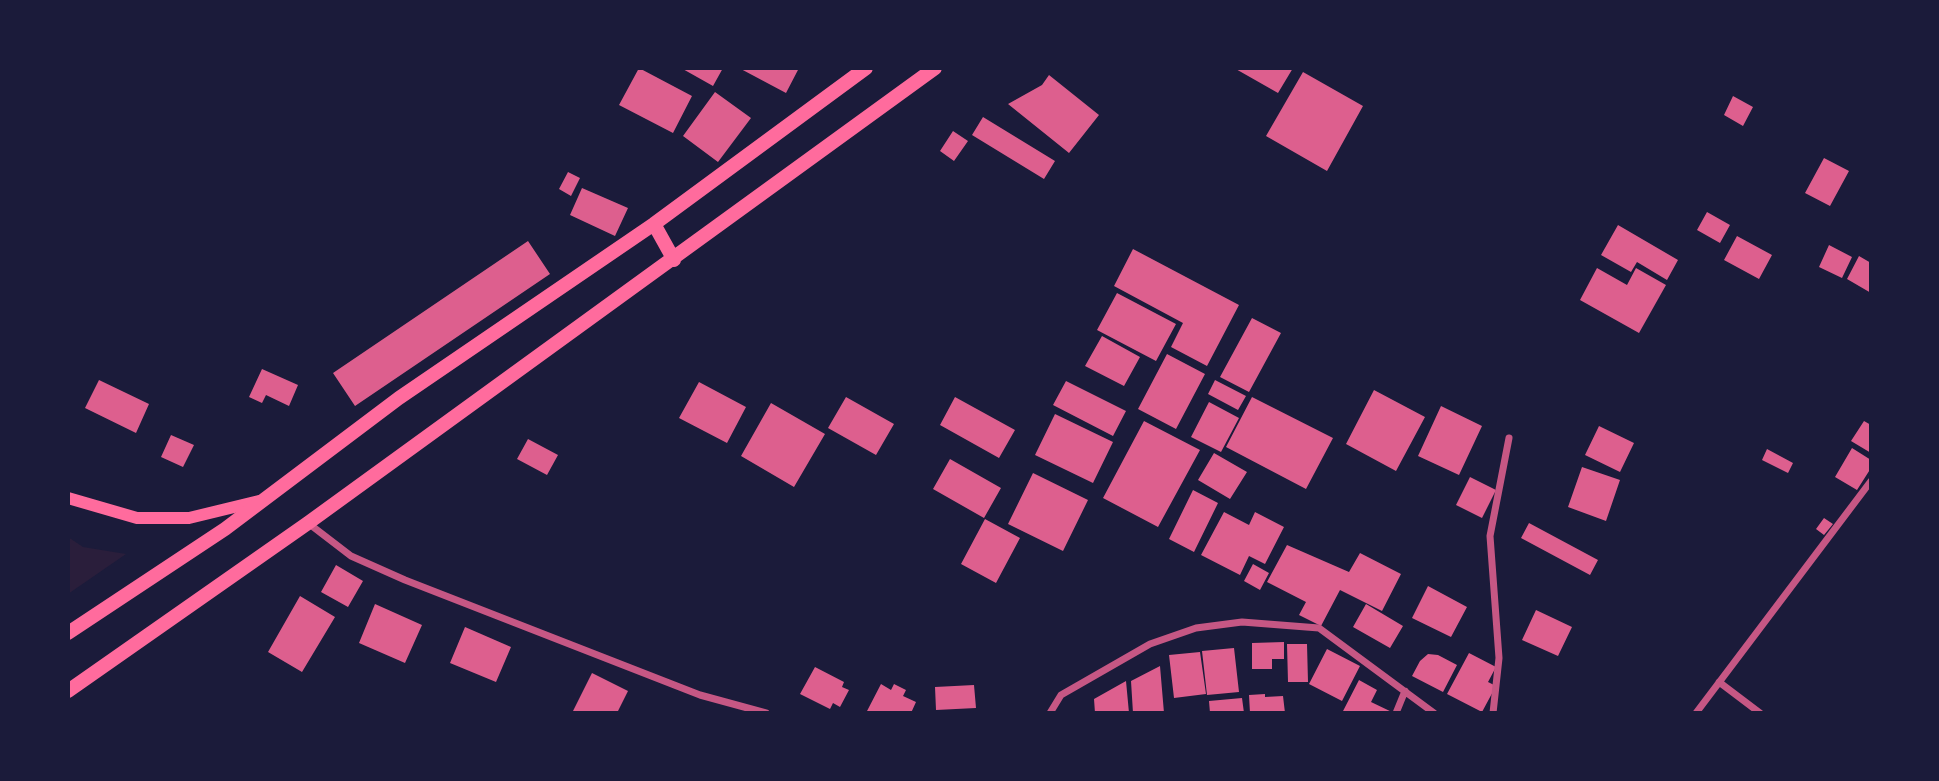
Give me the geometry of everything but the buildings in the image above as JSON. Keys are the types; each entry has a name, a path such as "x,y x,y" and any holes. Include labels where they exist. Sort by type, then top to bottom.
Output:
{"main road":[{"path":"68,633 263,500 399,398 654,224 866,68"},
{"path":"68,691 308,523 674,260 935,68"},
{"path":"654,224 674,260"},
{"path":"68,498 137,519 189,518 263,500"}],"street":[{"path":"1493,713 1499,658 1490,536 1509,438"},
{"path":"1696,713 1871,481"},
{"path":"308,523 351,556 405,580 700,695 766,713"},
{"path":"1050,713 1061,695 1150,644 1196,628 1242,622 1319,628 1434,713"},
{"path":"1719,682 1760,713"},
{"path":"1396,713 1405,691"}],"shaded area":[{"path":"68,537 83,547 126,554 68,594"}]}
